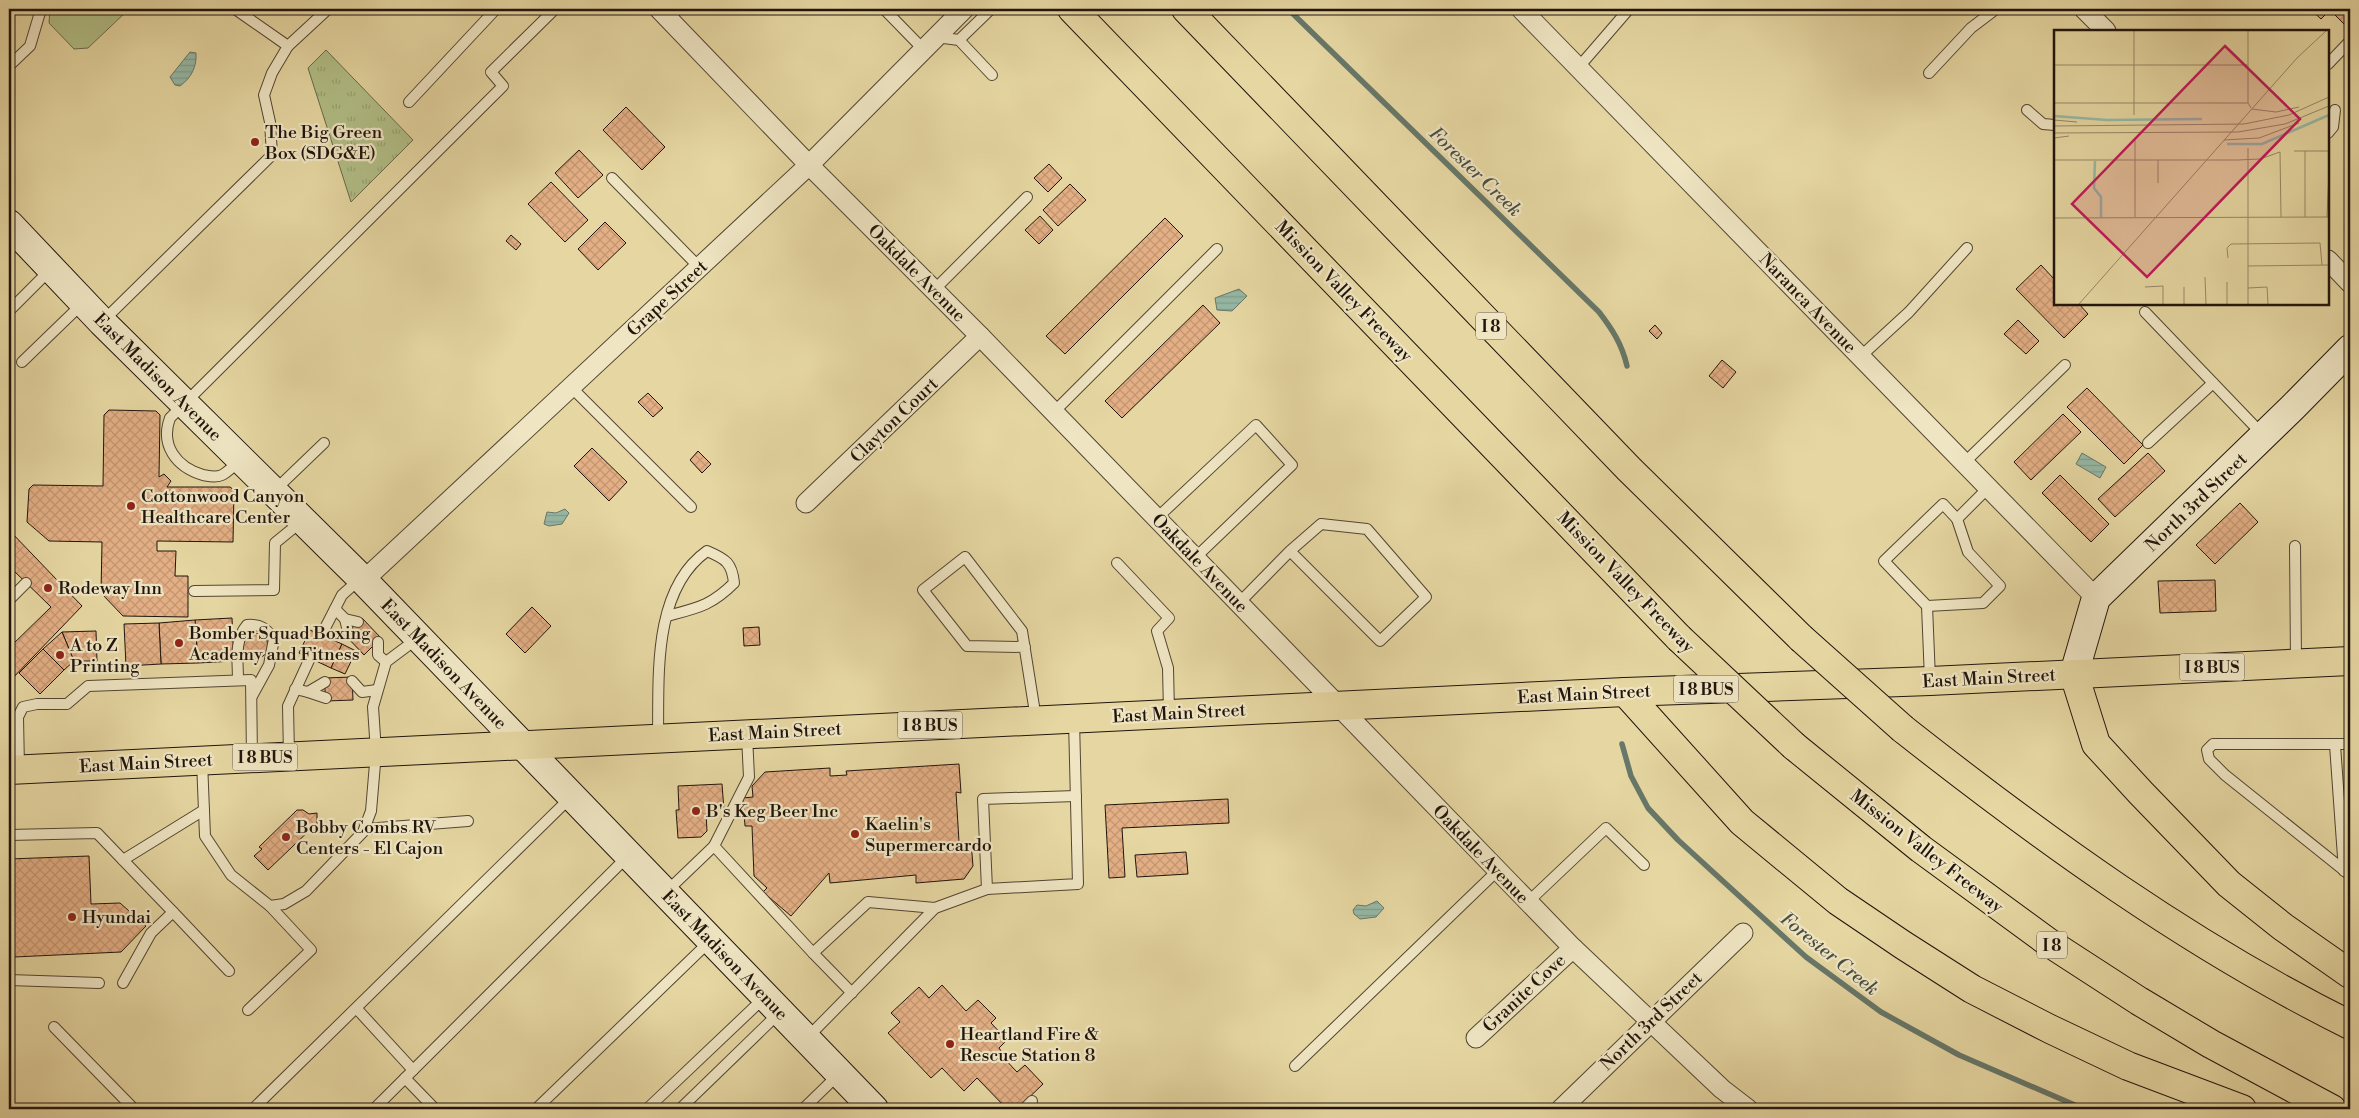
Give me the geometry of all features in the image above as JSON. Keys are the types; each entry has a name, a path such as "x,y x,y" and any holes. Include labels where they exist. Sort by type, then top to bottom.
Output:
{"main road":[{"name":"Mission Valley Freeway","path":"1072,9 1680,638 1794,746 1921,849 2048,942 2139,1001 2211,1044 2332,1109"},
{"name":"I 8","path":"1186,9 1629,469 1801,638 1904,729 2037,832 2121,892 2307,1003 2350,1025"},
{"name":"East Main Street","path":"14,769 1338,705 1930,681 2350,661"},
{"path":"2074,674 2096,744 2229,884 2283,927 2350,974"},
{"path":"1625,692 1742,822 1838,901 1895,940 1972,989 2050,1029 2128,1066 2242,1109"}],"street":[{"name":"Grape Street","path":"362,579 809,165 964,9"},
{"name":"Naranca Avenue","path":"1521,9 2096,598"},
{"path":"2084,9 2105,30"},
{"name":"Oakdale Avenue","path":"668,12 809,165 980,336 1497,871 1573,948 1722,1089 1748,1109"},
{"name":"East Madison Avenue","path":"9,224 102,322 362,579 874,1109"},
{"path":"2329,261 2350,283"},
{"name":"Clayton Court","path":"806,503 980,336"},
{"name":"North 3rd Street","path":"2074,674 2096,598 2264,436 2350,349"},
{"name":"North 3rd Street","path":"1561,1109 1743,933"},
{"name":"Granite Cove","path":"1476,1038 1573,948"}],"lane":[{"path":"9,66 30,46 41,9"},
{"path":"235,9 288,46"},
{"path":"102,322 272,155 270,122 264,95 272,73 288,46 328,9"},
{"path":"409,102 496,9"},
{"path":"241,459 222,475 210,477 190,471 179,464 168,444 166,428 170,418 503,86 491,72 555,9"},
{"path":"884,9 930,43 959,40 992,9"},
{"path":"1578,68 1629,9"},
{"path":"1929,73 1971,28 1996,9"},
{"path":"959,40 992,75"},
{"path":"2329,63 2350,41"},
{"path":"2027,110 2044,124 2054,125"},
{"path":"2329,131 2333,127 2335,110"},
{"path":"612,178 699,267"},
{"path":"934,290 1027,197"},
{"path":"1860,357 1909,312 1967,248"},
{"path":"1054,412 1217,250"},
{"path":"9,311 51,268"},
{"path":"22,362 84,302"},
{"path":"2145,312 2264,436"},
{"path":"1964,463 2065,365"},
{"path":"2148,443 2213,383"},
{"path":"572,386 691,506"},
{"path":"1157,518 1256,424 1292,465 1195,558"},
{"path":"273,491 324,443"},
{"path":"1957,519 1988,488"},
{"path":"1927,606 1983,603 2000,586 1968,552 1957,519 1942,504 1884,561 1927,606 1930,681"},
{"path":"194,590 274,590 275,543 302,520"},
{"path":"1239,603 1290,552 1321,524 1367,528 1426,597 1380,641 1290,552"},
{"path":"2295,546 2296,663"},
{"path":"658,738 659,661 662,634 667,616 675,592 694,560 707,551 721,557 732,568 734,583 723,595 702,608 667,616"},
{"path":"1024,647 967,646 923,590 965,557 1022,631 1036,720"},
{"path":"1117,563 1169,618 1157,631 1168,668 1169,713"},
{"path":"322,634 342,595 362,579"},
{"path":"9,600 26,583"},
{"path":"335,609 345,619 348,632"},
{"path":"345,619 358,622"},
{"path":"238,680 238,640 240,632 247,625 257,624 267,630 274,639 269,664 251,697"},
{"path":"382,658 418,638"},
{"path":"270,906 284,904 306,891 364,829 371,811 376,752 371,712 382,658 378,642"},
{"path":"367,652 382,658"},
{"path":"289,756 288,706 310,658"},
{"path":"14,769 18,718 23,707 37,704 67,704 88,686 251,680 252,758"},
{"path":"352,681 357,694 377,690"},
{"path":"308,692 325,682"},
{"path":"295,689 326,698"},
{"path":"813,953 868,902 935,908 987,889 1078,884 1074,718"},
{"path":"665,892 714,846 748,777 747,733"},
{"path":"2347,873 2225,775 2209,759 2207,750 2213,744 2350,744"},
{"path":"2335,745 2347,873"},
{"path":"202,760 206,836 231,875 270,906 311,950 248,1010"},
{"path":"253,1109 572,796"},
{"path":"987,889 983,799 1076,796"},
{"path":"123,860 204,810"},
{"path":"364,829 468,821"},
{"path":"1528,902 1606,828 1644,866"},
{"path":"9,835 97,833 229,971"},
{"path":"714,846 852,993"},
{"path":"374,1109 628,855"},
{"path":"1295,1066 1497,871"},
{"path":"806,1039 935,908"},
{"path":"123,984 151,934 173,912"},
{"path":"536,1109 711,940"},
{"path":"9,980 99,983"},
{"path":"647,1109 773,1004"},
{"path":"680,1109 773,1004"},
{"path":"356,1009 413,1070"},
{"path":"54,1027 134,1109"},
{"path":"803,1109 839,1074"},
{"path":"405,1078 435,1109"},
{"path":"1024,1109 1032,1101"}],"green space":[{"path":"50,9 129,9 88,48 74,49 49,23"},
{"path":"326,50 413,140 351,202 308,68"}],"shaded area":[{"path":"190,52 196,53 192,72 180,86 175,85 170,77"},
{"path":"1239,289 1247,296 1232,311 1217,310 1215,298"},
{"path":"2082,453 2106,467 2100,478 2076,464"},
{"path":"565,509 569,513 562,524 549,526 544,524 547,512 556,513"},
{"path":"1377,901 1384,908 1376,917 1360,919 1354,914 1353,910 1357,905 1366,906"}],"building":[{"path":"2310,9 2350,9 2350,18 2344,24 2330,10 2321,19"},
{"path":"626,107 665,147 642,170 603,130"},
{"path":"579,150 603,175 578,198 555,173"},
{"path":"1049,164 1062,178 1048,192 1034,178"},
{"path":"551,182 588,220 565,242 528,204"},
{"path":"1070,184 1086,200 1058,226 1043,210"},
{"path":"1040,216 1053,230 1039,244 1025,230"},
{"path":"1165,218 1183,236 1065,354 1046,336"},
{"path":"605,222 626,243 598,270 578,249"},
{"path":"511,235 521,244 516,250 506,241"},
{"path":"2041,265 2054,279 2054,305 2080,305 2088,314 2064,338 2016,289"},
{"path":"1203,305 1220,323 1122,418 1105,401"},
{"path":"2018,320 2039,341 2026,354 2004,334"},
{"path":"1655,325 1662,333 1657,339 1649,331"},
{"path":"1722,360 1736,372 1723,388 1709,376"},
{"path":"2087,388 2143,445 2124,464 2067,407"},
{"path":"648,393 663,408 653,417 638,402"},
{"name":"Cottonwood Canyon Healthcare Center","path":"109,410 156,411 160,415 159,477 164,474 171,481 167,487 230,487 234,490 233,542 157,541 157,551 176,551 175,576 188,576 188,617 123,616 101,593 102,542 49,541 27,522 29,489 33,485 103,486 104,415"},
{"path":"2063,414 2081,432 2031,480 2014,462"},
{"path":"592,448 627,482 609,501 574,466"},
{"path":"698,451 711,464 702,473 690,460"},
{"path":"2148,453 2165,471 2115,517 2098,499"},
{"path":"2060,475 2109,524 2091,542 2042,493"},
{"path":"2240,503 2258,522 2215,564 2196,545"},
{"name":"Rodeway Inn","path":"9,530 82,606 9,682 9,648 51,607 11,568 9,570"},
{"path":"2215,580 2216,611 2160,613 2158,581"},
{"path":"532,607 551,626 525,653 506,634"},
{"path":"232,618 234,661 198,663 195,620"},
{"path":"362,618 381,638 364,655 345,635"},
{"name":"Bomber Squad Boxing Academy and Fitness","path":"195,620 198,663 161,664 159,623"},
{"path":"159,623 161,664 126,666 124,624"},
{"path":"759,627 760,645 744,646 743,628"},
{"path":"310,630 342,644 331,668 299,653"},
{"path":"96,631 97,661 74,661 62,632"},
{"name":"A to Z Printing","path":"62,632 74,661 64,670 43,649"},
{"path":"255,633 264,637 268,646 264,655 255,659 246,655 242,646 246,637"},
{"path":"342,644 356,651 345,674 331,668"},
{"path":"43,649 64,670 40,694 19,673"},
{"path":"352,677 353,700 326,701 324,678"},
{"name":"Kaelin's Supermercardo","path":"959,764 961,793 956,792 959,842 971,842 973,866 964,879 916,883 916,875 830,883 829,873 791,916 763,892 767,888 754,876 752,826 745,826 743,798 753,797 752,786 765,772 830,768 830,776 847,775 846,771"},
{"name":"B's Keg Beer Inc","path":"722,784 724,810 717,810 717,813 706,813 707,831 701,837 678,838 676,810 679,810 678,786"},
{"path":"1228,799 1229,823 1122,828 1125,877 1109,878 1105,805"},
{"name":"Bobby Combs RV Centers - El Cajon","path":"297,810 303,810 309,814 317,813 317,827 313,827 268,870 254,856 262,849 259,847"},
{"path":"1186,852 1188,874 1137,877 1135,855"},
{"name":"Hyundai","path":"89,856 91,904 120,903 146,926 121,952 14,957 14,964 9,964 9,859"},
{"name":"Heartland Fire & Rescue Station 8","path":"942,985 966,1011 978,1000 996,1018 991,1023 1007,1040 999,1048 1001,1051 999,1053 1017,1072 1025,1065 1043,1084 1017,1109 1007,1109 977,1078 964,1091 942,1068 931,1078 888,1033 900,1022 891,1013 919,987 929,998"}],"waterway":[{"name":"Forester Creek","path":"1288,9 1599,312 1616,337 1627,366"},
{"name":"Forester Creek","path":"1622,744 1631,776 1648,808 1678,840 1806,957 1881,1012 1959,1055 2084,1109"}],"place":[{"name":"The Big Green Box (SDG&E)","path":"255,142"},
{"name":"Cottonwood Canyon Healthcare Center","path":"131,506"},
{"name":"Rodeway Inn","path":"48,588"},
{"name":"Bomber Squad Boxing Academy and Fitness","path":"179,643"},
{"name":"A to Z Printing","path":"60,655"},
{"name":"B's Keg Beer Inc","path":"696,811"},
{"name":"Kaelin's Supermercardo","path":"855,834"},
{"name":"Bobby Combs RV Centers - El Cajon","path":"286,837"},
{"name":"Hyundai","path":"72,917"},
{"name":"Heartland Fire & Rescue Station 8","path":"950,1044"}]}
